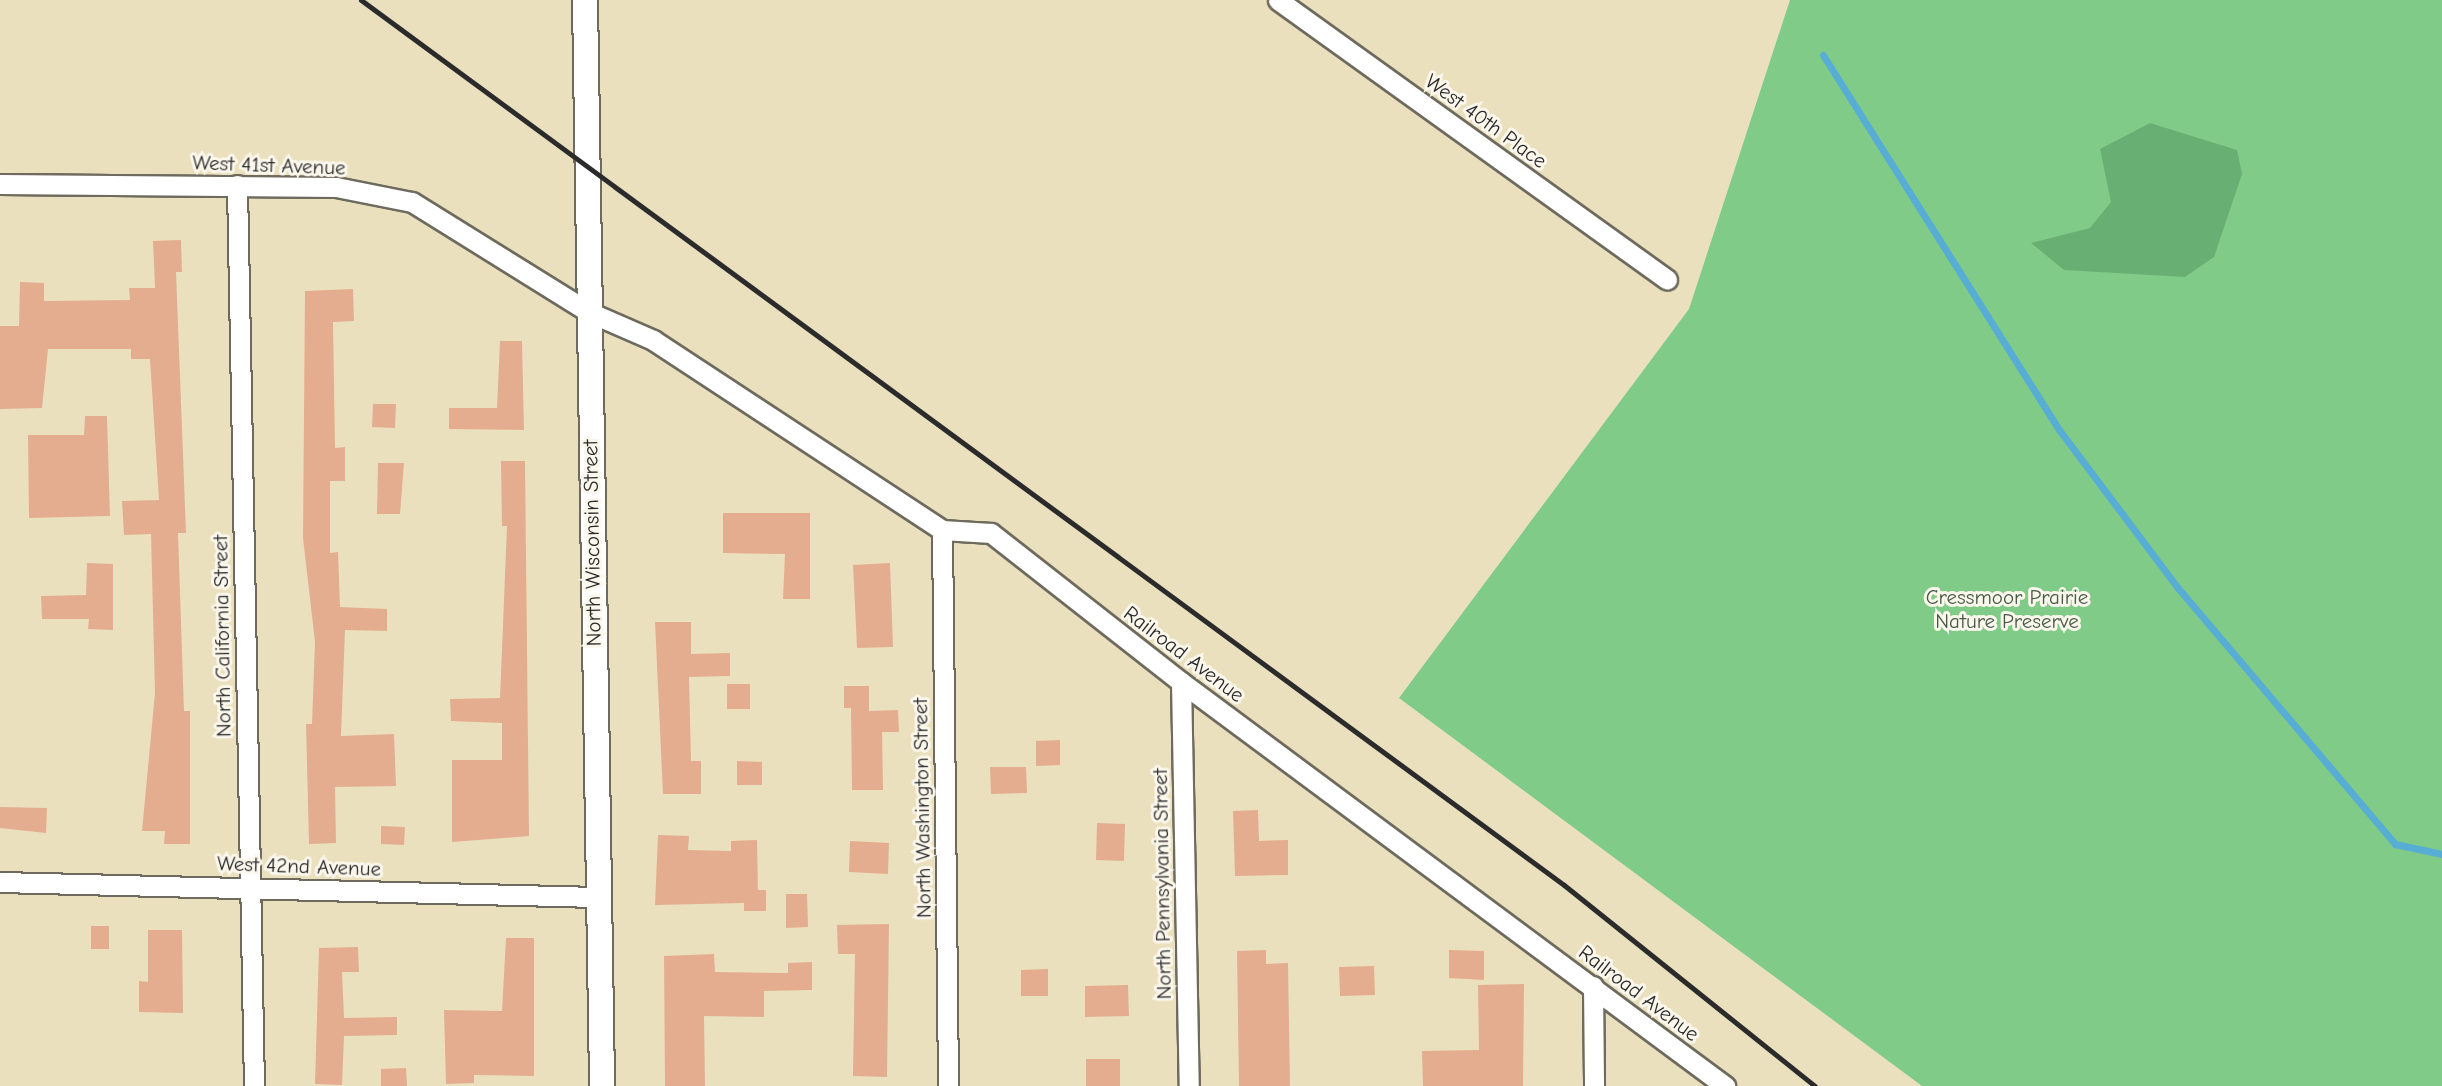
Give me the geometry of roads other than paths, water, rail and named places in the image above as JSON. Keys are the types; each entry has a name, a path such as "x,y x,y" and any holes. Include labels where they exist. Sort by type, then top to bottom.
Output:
{"street":[{"name":"North Wisconsin Street","path":"585,0 601,1086"},
{"name":"West 40th Place","path":"1278,0 1667,280"},
{"name":"West 41st Avenue","path":"0,184 336,187 412,202 589,312"},
{"name":"North California Street","path":"237,185 254,1086"},
{"name":"Railroad Avenue","path":"589,312 653,340 942,530 991,533 1181,682 1725,1086"},
{"name":"North Washington Street","path":"942,530 948,1086"},
{"name":"North Pennsylvania Street","path":"1181,682 1189,1086"},
{"name":"West 42nd Avenue","path":"0,882 597,897"},
{"path":"1593,986 1594,1086"}],"waterway":[{"path":"1823,55 2060,431 2178,588 2395,844 2442,854"}],"railway":[{"path":"361,0 1564,885 1815,1086"}],"park label":[{"name":"Cressmoor Prairie Nature Preserve","path":"2007,609"}]}
